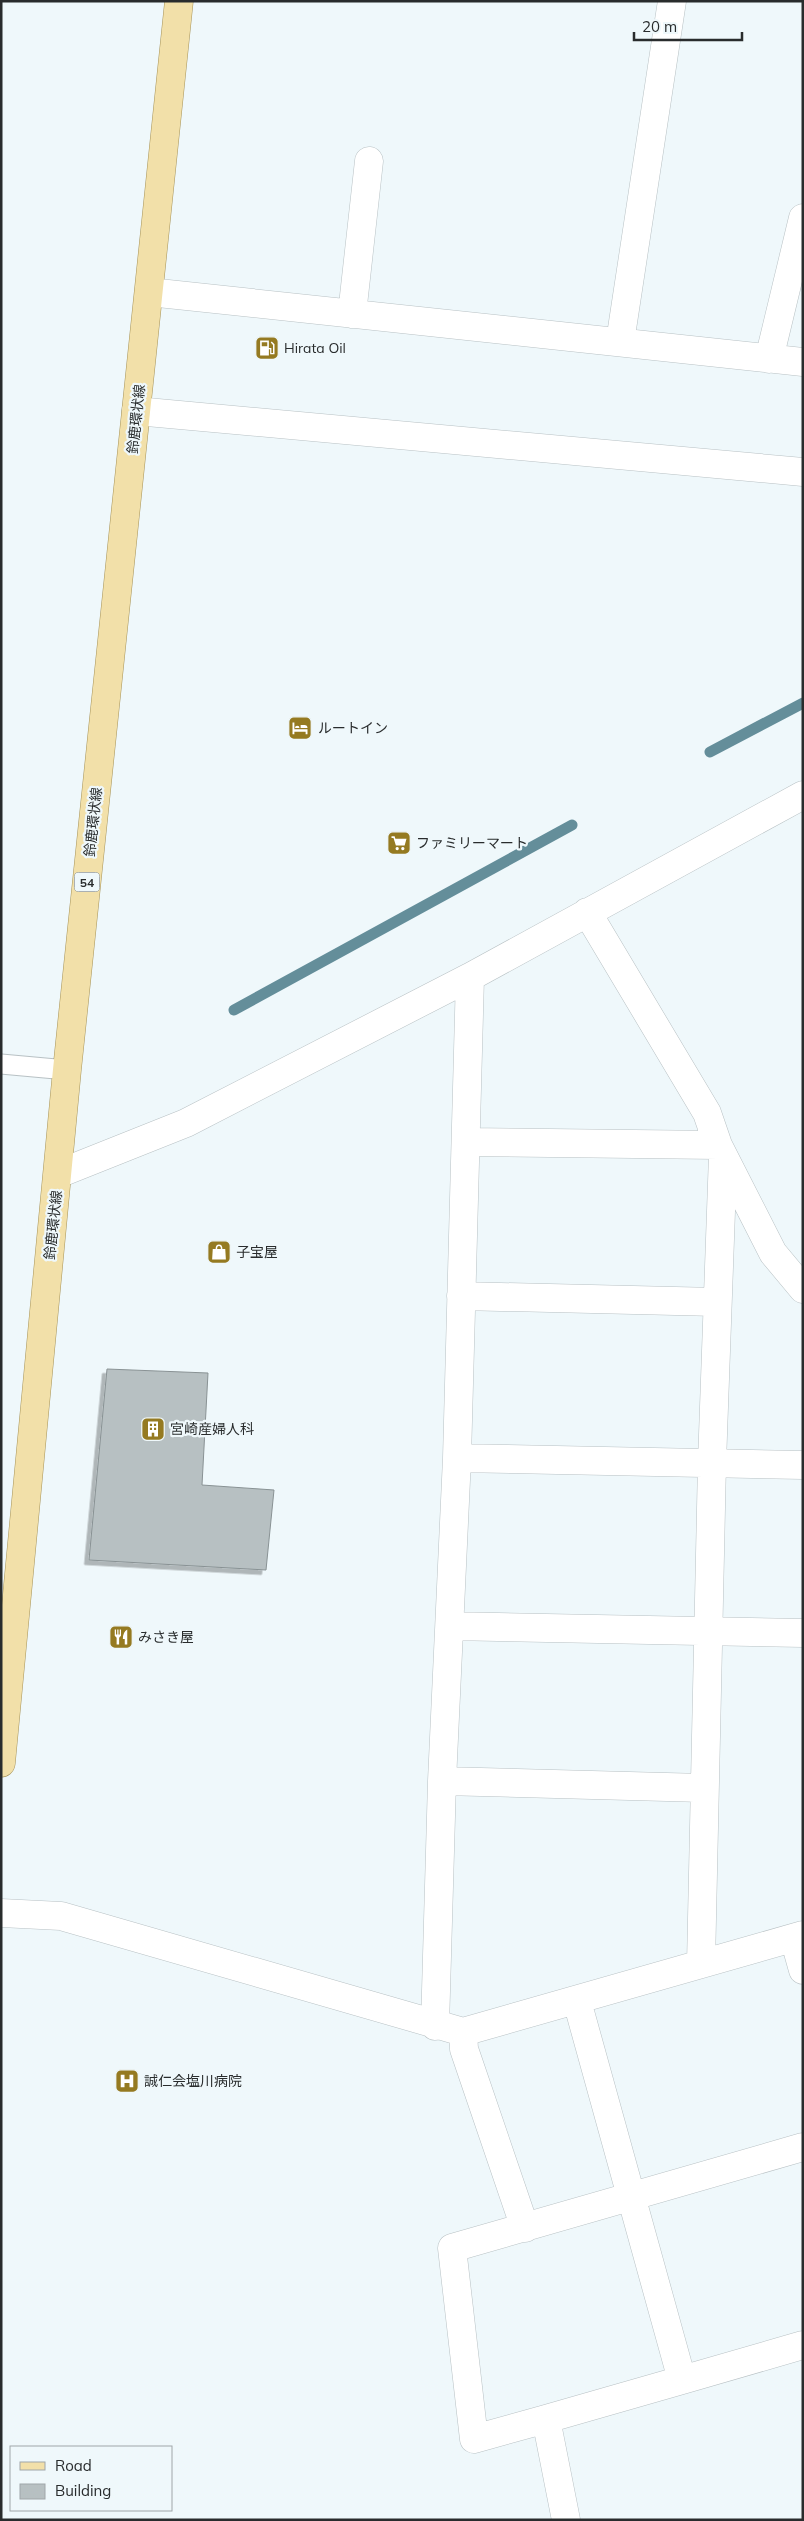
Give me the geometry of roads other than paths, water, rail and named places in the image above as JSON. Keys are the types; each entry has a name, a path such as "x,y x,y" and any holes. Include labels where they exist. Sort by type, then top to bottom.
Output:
{"main road":[{"name":"鈴鹿環状線","path":"1,1763 67,1070 179,1"}],"street":[{"path":"620,342 672,1"},
{"path":"352,314 369,161"},
{"path":"769,359 803,218"},
{"path":"149,292 803,362"},
{"path":"136,412 803,472"},
{"path":"58,1174 186,1123 470,977 803,795"},
{"path":"587,912 707,1113 720,1150 773,1253 803,1289"},
{"path":"435,2026 442,1781 457,1458 470,977"},
{"path":"466,1142 720,1150"},
{"path":"701,1964 720,1150"},
{"path":"461,1296 717,1302"},
{"path":"457,1458 803,1465"},
{"path":"450,1626 803,1633"},
{"path":"442,1781 704,1788"},
{"path":"1,1913 61,1916 284,1980 435,2026 463,2032 798,1937 803,1970"},
{"path":"577,2001 633,2196 682,2380"},
{"path":"463,2032 464,2049 525,2228"},
{"path":"803,2147 452,2248 474,2439 803,2345"},
{"path":"546,2419 566,2520"}],"lane":[{"path":"1,1064 67,1070"}],"waterway":[{"path":"710,752 803,703"},
{"path":"234,1010 572,825"}],"place":[{"name":"Hirata Oil","path":"267,348"},
{"name":"ルートイン","path":"300,728"},
{"name":"ファミリーマート","path":"399,843"},
{"name":"子宝屋","path":"219,1252"},
{"name":"宮崎産婦人科","path":"153,1429"},
{"name":"みさき屋","path":"121,1637"},
{"name":"誠仁会塩川病院","path":"127,2081"}]}
